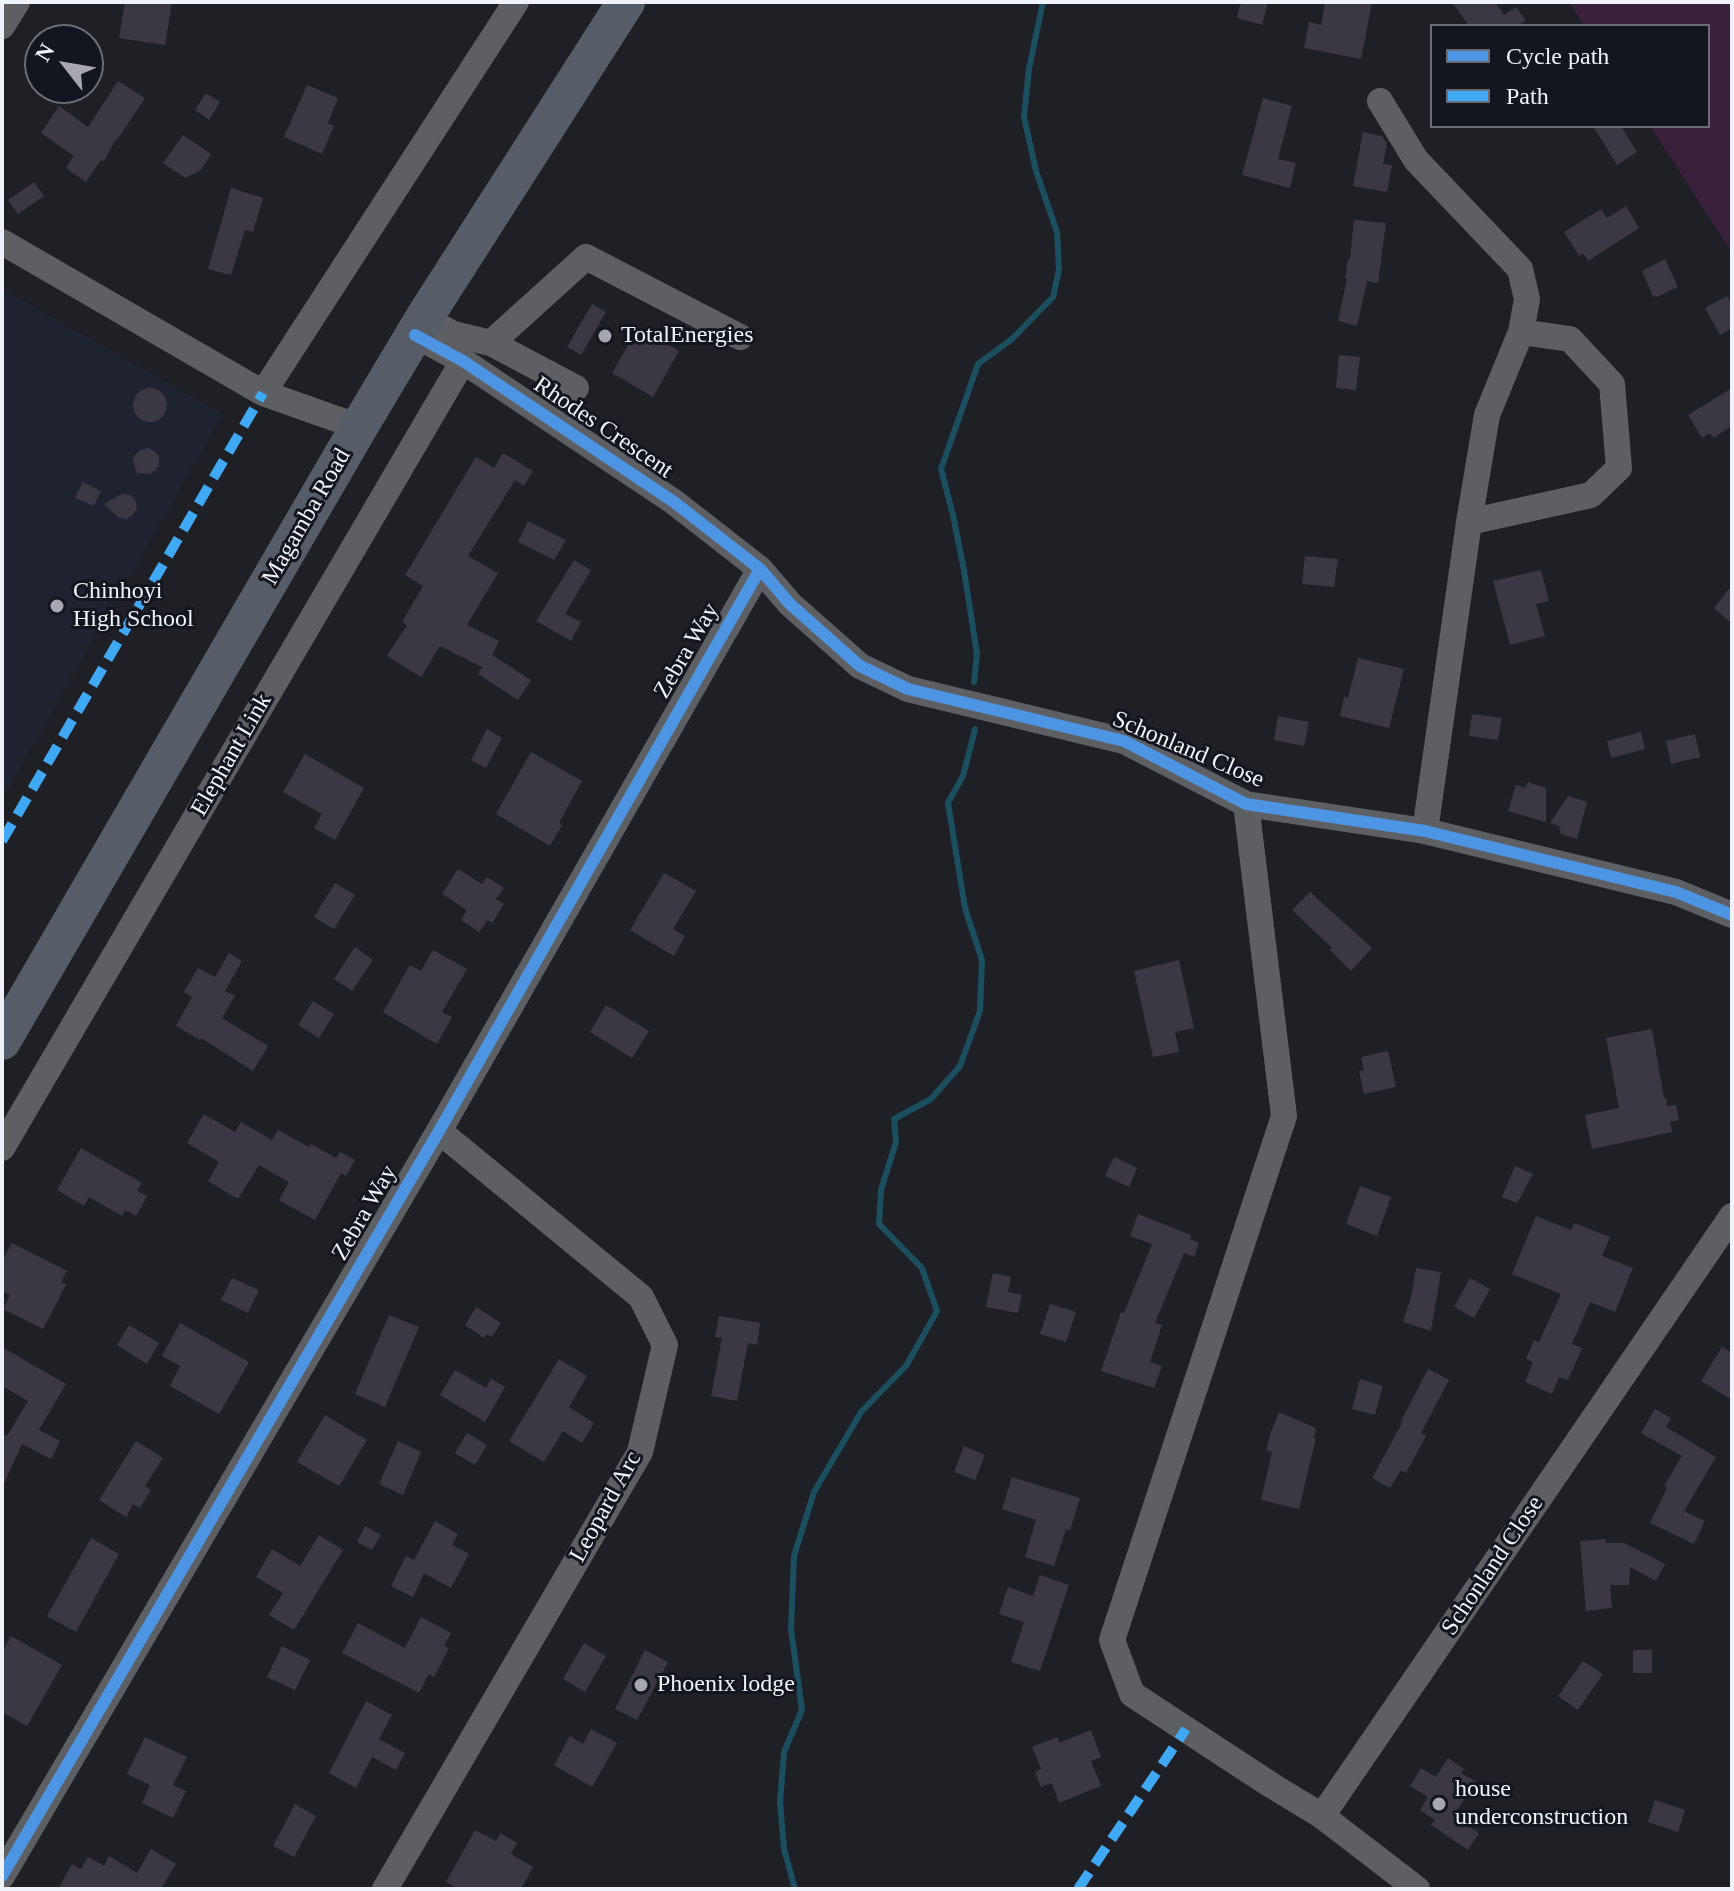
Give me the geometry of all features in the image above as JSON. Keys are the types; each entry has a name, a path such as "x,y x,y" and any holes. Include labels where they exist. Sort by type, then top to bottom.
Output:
{"highway":[{"name":"Magamba Road","path":"2,1041 419,326 626,2"}],"street":[{"path":"2,26 17,2"},
{"path":"263,393 516,2"},
{"path":"1380,101 1416,160 1520,269 1527,299 1521,332 1487,415 1425,831"},
{"path":"2,242 263,393 359,427"},
{"path":"491,343 586,257 740,337"},
{"path":"419,326 491,343 576,388"},
{"name":"Rhodes Crescent","path":"419,326 463,361 674,502 760,569"},
{"path":"1469,522 1591,495 1619,468 1612,384 1570,339 1521,332"},
{"name":"Elephant Link","path":"2,1148 463,361"},
{"name":"Schonland Close","path":"760,569 790,604 860,666 908,689 1124,741 1246,804 1425,831 1676,892 1732,915"},
{"name":"Zebra Way","path":"2,1876 439,1131 760,569"},
{"path":"1246,804 1284,1116 1112,1640 1132,1694 1322,1816 1417,1889"},
{"name":"Leopard Arc","path":"385,1889 640,1452 665,1345 641,1297 439,1131"},
{"name":"Schonland Close","path":"1322,1816 1732,1216"}],"shaded area":[{"path":"1569,2 1732,2 1732,253 1651,128 1710,128 1710,24 1583,24"},
{"name":"Chinhoyi High School","path":"2,289 223,414 2,799"}],"building":[{"path":"125,2 172,2 165,45 119,38"},
{"path":"1241,2 1268,2 1262,25 1237,18"},
{"path":"1325,2 1372,2 1361,59 1304,48 1309,22 1321,25"},
{"path":"1452,2 1495,2 1504,15 1516,7 1526,20 1520,24 1468,24"},
{"path":"118,81 145,98 104,161 101,160 86,182 66,168 74,156 41,133 59,106 88,127"},
{"path":"307,85 338,98 328,123 334,126 322,154 284,137"},
{"path":"206,93 220,102 209,120 195,110"},
{"path":"1263,98 1292,106 1278,159 1296,163 1290,188 1242,175"},
{"path":"1594,128 1622,128 1637,152 1617,165"},
{"path":"1363,132 1382,136 1387,143 1383,164 1392,165 1387,192 1353,186"},
{"path":"183,135 211,154 201,170 185,178 163,163"},
{"path":"34,182 44,196 18,214 8,200"},
{"path":"231,188 263,198 253,232 245,230 231,275 208,269"},
{"path":"1626,206 1639,228 1588,261 1583,253 1579,256 1564,232 1601,209 1607,218"},
{"path":"1354,220 1386,223 1378,283 1367,281 1357,326 1338,321"},
{"path":"1665,259 1678,287 1656,297 1642,271"},
{"path":"1727,296 1732,305 1732,328 1720,335 1705,308"},
{"path":"592,304 606,312 581,355 567,347"},
{"path":"638,328 679,351 653,397 612,373"},
{"path":"1339,355 1360,357 1356,390 1336,388"},
{"path":"150,388 162,393 167,405 162,417 150,422 138,417 133,405 138,393"},
{"path":"1732,388 1732,426 1713,438 1710,433 1702,438 1688,415"},
{"path":"148,448 159,456 159,464 149,474 137,473 133,462 135,455"},
{"path":"503,453 533,471 524,486 515,480 468,556 498,573 467,625 499,641 492,655 531,680 518,700 478,674 482,667 440,646 421,677 387,656 407,625 402,622 423,586 405,575 476,457 494,468"},
{"path":"83,482 101,491 94,506 75,498"},
{"path":"122,494 130,495 137,508 126,519 119,518 104,504"},
{"path":"528,521 566,540 554,560 518,542"},
{"path":"1305,556 1338,559 1334,587 1302,584"},
{"path":"574,560 591,570 565,614 581,622 571,641 536,621"},
{"path":"1541,570 1549,601 1536,604 1545,636 1510,645 1493,581"},
{"path":"1732,585 1732,624 1714,608"},
{"path":"1358,658 1404,669 1389,728 1340,716"},
{"path":"1472,714 1502,718 1498,740 1469,736"},
{"path":"1278,716 1309,722 1304,746 1274,740"},
{"path":"487,729 502,738 486,768 471,760"},
{"path":"1641,732 1645,749 1611,758 1607,741"},
{"path":"1695,734 1700,757 1671,764 1666,741"},
{"path":"531,752 582,781 550,846 496,814"},
{"path":"305,754 364,788 335,840 314,828 322,814 283,792"},
{"path":"1528,782 1546,788 1546,822 1508,811 1516,785 1525,788"},
{"path":"1568,796 1587,802 1577,839 1561,834 1559,826 1550,823"},
{"path":"458,869 482,884 487,877 504,888 496,899 504,904 492,923 488,920 479,932 461,920 467,910 442,894"},
{"path":"664,873 696,891 673,929 685,936 674,956 630,930"},
{"path":"335,883 355,895 334,929 314,917"},
{"path":"1310,892 1372,948 1351,971 1292,910"},
{"path":"355,947 373,960 352,991 334,979"},
{"path":"433,950 467,969 442,1012 452,1017 437,1044 383,1012 410,965 421,971"},
{"path":"229,953 242,961 225,991 235,996 222,1018 268,1046 253,1071 176,1026 192,997 184,992 198,968 215,977"},
{"path":"1179,960 1194,1028 1175,1032 1179,1052 1153,1057 1134,971"},
{"path":"313,1001 334,1014 319,1038 298,1025"},
{"path":"606,1005 649,1031 632,1058 590,1032"},
{"path":"1652,1029 1664,1098 1667,1106 1676,1105 1679,1120 1670,1122 1672,1132 1592,1149 1585,1115 1619,1108 1606,1038"},
{"path":"1388,1051 1396,1087 1364,1094 1359,1071 1364,1070 1361,1057"},
{"path":"204,1114 235,1132 241,1122 272,1140 278,1130 336,1158 340,1152 355,1160 346,1176 341,1173 315,1220 279,1200 289,1182 259,1165 238,1199 208,1181 219,1162 187,1143"},
{"path":"81,1148 142,1183 137,1191 147,1196 136,1216 125,1210 122,1216 89,1197 84,1206 57,1190"},
{"path":"1114,1157 1137,1168 1129,1187 1105,1176"},
{"path":"1515,1166 1533,1174 1517,1203 1502,1197"},
{"path":"1360,1186 1391,1197 1377,1236 1346,1224"},
{"path":"1138,1214 1191,1235 1190,1239 1199,1243 1194,1257 1184,1253 1155,1323 1162,1325 1150,1362 1162,1366 1154,1388 1101,1371 1121,1312 1124,1313 1152,1244 1130,1236"},
{"path":"1536,1216 1571,1230 1574,1223 1610,1237 1602,1256 1633,1268 1615,1312 1590,1302 1572,1344 1582,1348 1568,1380 1559,1377 1552,1394 1525,1382 1533,1362 1526,1359 1534,1340 1539,1342 1561,1294 1512,1274"},
{"path":"12,1243 69,1272 61,1282 66,1285 43,1329 3,1309 10,1295 2,1290 2,1261"},
{"path":"1416,1268 1441,1272 1431,1331 1403,1322"},
{"path":"993,1273 1011,1277 1008,1292 1022,1295 1018,1313 986,1307"},
{"path":"232,1278 259,1290 248,1313 221,1300"},
{"path":"1470,1278 1490,1289 1474,1318 1454,1307"},
{"path":"1050,1304 1076,1312 1066,1342 1040,1334"},
{"path":"476,1307 501,1323 492,1337 487,1334 484,1338 465,1325"},
{"path":"389,1315 419,1327 385,1407 355,1394"},
{"path":"719,1316 760,1323 757,1345 748,1343 737,1401 711,1396 722,1338 715,1337"},
{"path":"180,1323 249,1362 219,1414 170,1386 180,1366 162,1356"},
{"path":"129,1325 159,1343 147,1364 117,1345"},
{"path":"2,1347 66,1384 39,1430 60,1441 51,1459 22,1444 2,1488 2,1434 7,1436 28,1401 2,1386"},
{"path":"1722,1347 1732,1353 1732,1400 1701,1381"},
{"path":"559,1359 587,1376 569,1407 594,1423 582,1443 563,1431 544,1462 509,1441"},
{"path":"1428,1369 1449,1380 1421,1433 1426,1436 1406,1473 1401,1470 1390,1488 1372,1478"},
{"path":"455,1370 486,1388 491,1379 505,1387 485,1422 440,1395"},
{"path":"1360,1379 1383,1386 1375,1415 1352,1409"},
{"path":"1655,1409 1671,1418 1666,1427 1716,1457 1684,1511 1705,1521 1694,1544 1650,1523 1667,1488 1664,1486 1682,1456 1641,1433"},
{"path":"1279,1412 1316,1428 1299,1509 1261,1500 1272,1452 1266,1450"},
{"path":"325,1415 367,1440 339,1486 297,1462"},
{"path":"467,1433 487,1445 475,1465 455,1453"},
{"path":"136,1441 163,1458 145,1486 151,1490 140,1508 133,1504 126,1517 99,1500"},
{"path":"398,1441 421,1452 403,1495 379,1484"},
{"path":"964,1446 985,1455 975,1480 954,1472"},
{"path":"1012,1477 1080,1498 1054,1566 1025,1557 1036,1520 1002,1509"},
{"path":"435,1521 458,1534 452,1545 469,1554 451,1588 424,1573 413,1597 391,1586 406,1556 414,1560"},
{"path":"365,1526 381,1535 372,1550 357,1542"},
{"path":"319,1535 343,1550 294,1630 269,1615 283,1593 256,1577 272,1549 300,1566"},
{"path":"91,1538 119,1554 76,1632 47,1616"},
{"path":"1606,1539 1606,1543 1624,1543 1665,1564 1656,1581 1630,1567 1629,1585 1610,1585 1612,1608 1586,1611 1580,1541"},
{"path":"1040,1575 1069,1585 1040,1671 1011,1662 1024,1622 999,1614 1008,1587 1033,1596"},
{"path":"421,1617 451,1633 444,1646 449,1648 434,1677 429,1674 419,1693 342,1653 358,1623 405,1648"},
{"path":"11,1636 62,1665 27,1726 2,1712 2,1652"},
{"path":"584,1643 606,1656 585,1692 563,1679"},
{"path":"282,1646 310,1660 295,1690 267,1677"},
{"name":"Phoenix lodge","path":"645,1650 668,1662 637,1720 615,1709"},
{"path":"1633,1650 1652,1650 1652,1673 1633,1673"},
{"path":"1583,1661 1603,1674 1578,1710 1558,1696"},
{"path":"366,1701 392,1715 379,1739 405,1753 396,1770 372,1757 356,1788 329,1773"},
{"path":"591,1729 617,1743 592,1787 554,1765 570,1736 583,1744"},
{"path":"1091,1730 1101,1757 1091,1761 1101,1786 1059,1803 1052,1783 1041,1787 1035,1772 1041,1769 1032,1747 1057,1737 1059,1743"},
{"path":"145,1737 187,1757 173,1785 186,1791 173,1818 142,1803 150,1785 127,1774"},
{"name":"house underconstruction","path":"1448,1758 1464,1769 1461,1773 1476,1782 1455,1817 1479,1833 1468,1850 1431,1825 1435,1820 1420,1810 1428,1797 1410,1786 1421,1768 1436,1777"},
{"path":"1655,1800 1685,1810 1678,1832 1648,1822"},
{"path":"295,1804 316,1816 294,1857 273,1846"},
{"path":"475,1830 496,1841 500,1833 517,1843 511,1854 533,1867 521,1889 458,1889 446,1882"},
{"path":"151,1849 176,1864 162,1887 165,1889 58,1889 72,1864 81,1869 88,1857 104,1866 109,1856 137,1873"}],"waterway":[{"path":"974,682 977,654 964,570 941,469 978,364 1012,339 1053,297 1059,270 1057,232 1036,171 1024,117 1029,69 1043,2"},
{"path":"795,1889 784,1849 780,1802 784,1752 802,1710 791,1629 794,1556 814,1492 861,1412 906,1366 937,1311 922,1268 879,1224 881,1190 896,1142 894,1119 931,1099 960,1066 980,1011 982,960 965,908 948,803 963,776 975,729"}],"marked path":[{"path":"2,841 263,393"},
{"path":"1078,1889 1186,1729"}],"cycle path":[{"path":"415,335 463,361 674,502 760,569 790,604 860,666 908,689 1124,741 1246,804 1425,831 1676,892 1732,915"},
{"path":"2,1876 439,1131 760,569"}],"place":[{"name":"TotalEnergies","path":"605,336"},
{"name":"Chinhoyi High School","path":"57,606"},
{"name":"Phoenix lodge","path":"641,1685"},
{"name":"house underconstruction","path":"1439,1804"}]}
